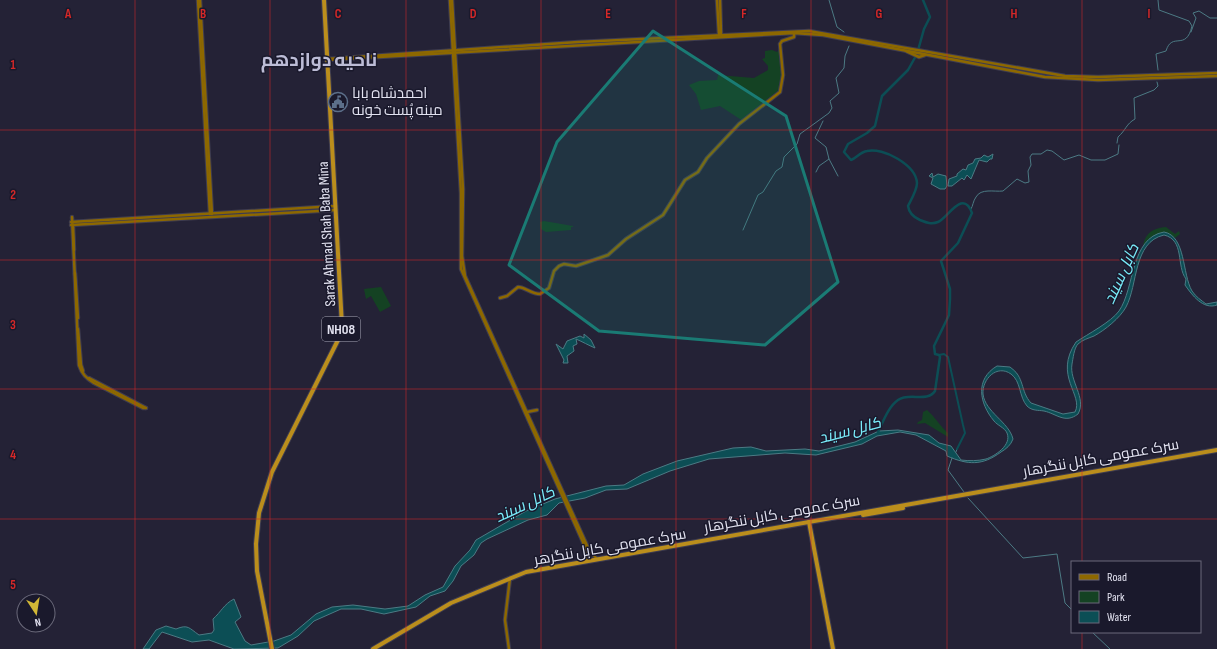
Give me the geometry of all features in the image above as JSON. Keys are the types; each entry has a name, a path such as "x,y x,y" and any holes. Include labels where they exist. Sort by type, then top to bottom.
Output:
{"highway":[{"name":"NH08","path":"273,649 258,579 258,520 265,490 341,330 328,60 324,16 325,0"},
{"name":"Sarak Ahmad Shah Baba Mina","path":"257,552 261,513 269,484 343,331 338,210 325,0"},
{"name":"سرک عمومی کابل ننگرهار","path":"373,649 456,603 526,572 809,524 1215,451"},
{"name":"سرک عمومی کابل ننگرهر","path":"510,579 554,569 809,524"},
{"path":"809,524 833,649"},
{"name":"سرک عمومی کابل ننگرهار","path":"377,649 420,622"}],"street":[{"path":"199,0 211,215"},
{"path":"451,0 462,189 463,268 545,455"},
{"path":"719,0 720,34"},
{"path":"454,51 572,41 607,42 720,34 809,31 926,55 1007,68"},
{"path":"328,60 607,42 794,33 823,36 1065,79 1098,80 1217,74"},
{"path":"500,298 507,296 518,287 522,287 527,291 540,294 549,288 554,271 559,266 564,264 576,266 608,255 626,239 663,215 685,180 698,172 707,158 739,124 780,92 782,75 780,44 782,41 794,37 794,33"},
{"path":"454,51 460,193 461,269 562,493 591,554 597,559"},
{"path":"905,51 912,54 919,53"},
{"path":"79,349 81,365 85,375 146,408 86,378 79,365 72,223 336,208"},
{"path":"527,412 537,410"},
{"path":"568,505 586,551 586,557 581,562"},
{"path":"508,649 505,620 510,579"}],"highlighted area":[{"path":"653,31 786,116 838,282 765,345 599,331 509,265 557,142"}],"green space":[{"path":"780,48 782,71 780,92 743,121 720,106 701,110 696,94 689,85 699,81 717,80 718,75 754,78 768,70 768,66 762,59 765,58 765,51 772,50 777,52"},
{"path":"544,221 573,227 571,227 571,230 546,232 541,229 540,222"},
{"path":"1166,227 1175,234 1179,231 1180,234 1175,238 1166,233 1162,233 1155,236 1143,245 1148,234 1158,228"},
{"path":"381,287 391,306 380,312 371,296 366,299 364,289"},
{"path":"927,410 948,433 948,437 925,423 917,424 922,420 923,412"}],"water":[{"path":"993,154 992,159 987,162 979,160 971,179 967,175 964,180 962,178 952,186 948,186 949,179 957,176 957,174 963,169 966,170 968,165 973,163 975,159 981,158 984,155 988,157"},
{"path":"932,173 933,177 938,174 946,176 947,186 945,189 940,189 931,184 933,178 929,176"},
{"path":"1164,232 1171,235 1180,248 1186,275 1192,291 1206,304 1217,302 1217,305 1207,305 1198,301 1185,285 1186,279 1183,274 1178,248 1175,242 1171,238 1164,235 1154,239 1147,246 1142,255 1126,307 1107,327 1094,336 1081,341 1076,348 1072,370 1080,402 1078,414 1073,417 1065,418 1049,412 1029,408 1024,402 1017,381 1006,371 996,372 988,378 983,388 985,400 992,412 1007,427 1013,439 1006,448 988,460 975,463 955,459 947,456 946,451 916,435 900,432 877,436 862,444 816,455 785,453 709,459 670,471 627,489 606,490 585,498 559,503 547,515 528,520 487,539 481,543 474,555 461,566 453,581 445,591 430,596 416,607 384,614 361,609 341,609 314,621 298,636 278,648 234,649 209,640 192,642 162,632 149,649 143,649 156,630 166,626 176,629 186,627 199,635 212,633 214,630 213,619 234,599 241,617 235,622 245,641 251,645 274,641 291,635 316,614 332,607 353,605 385,609 408,606 425,595 443,587 455,566 470,550 476,540 526,511 555,499 606,486 624,485 643,474 677,461 733,448 751,447 766,451 805,449 819,451 855,442 879,431 898,430 929,435 939,443 951,446 961,460 970,461 990,458 1005,446 1008,437 1006,431 994,421 985,407 982,392 982,384 990,371 997,366 1010,367 1018,375 1025,394 1031,403 1063,414 1075,412 1077,406 1076,399 1070,383 1067,365 1070,354 1076,342 1105,324 1119,311 1128,290 1139,254 1145,244 1153,236"},
{"path":"584,334 591,340 595,348 576,339 577,344 573,346 574,351 567,356 568,363 563,363 564,360 556,344 563,349 567,341 580,336 584,338"}],"waterway":[{"path":"829,0 837,27 844,32"},
{"name":"کابل سيند","path":"878,432 884,419 894,403 898,400 907,397 923,397 932,395 935,391 940,357 939,355 935,354 934,346 949,315 950,299 950,289 941,261 958,243 972,213 968,206 964,203 955,207 938,222 924,222 910,213 908,206 915,192 917,183 915,176 905,164 890,155 874,150 860,154 851,160 844,152 848,144 867,133 875,126 882,96 908,70 917,54 924,29 930,17 923,0"},
{"path":"1158,0 1159,10 1189,21 1192,26 1186,38 1172,42 1166,51 1156,54 1158,70"},
{"path":"1191,32 1196,18 1193,13 1199,11 1210,18 1217,18"},
{"path":"743,230 758,195 763,192 776,171 782,167 784,157 797,144 800,134 829,113 832,108 830,101 839,93 836,78 844,68 845,56 849,46"},
{"path":"1117,143 1118,137 1135,119 1134,98 1154,90 1158,86 1157,82"},
{"path":"816,172 819,166 829,159 826,147 815,138 823,121"},
{"path":"971,209 975,199 981,192 1003,191 1017,179 1025,183 1029,182 1028,171 1031,165 1030,157 1032,154 1041,154 1047,150 1052,151 1064,160 1079,155 1091,160 1105,160 1118,154 1119,145"},
{"path":"829,159 838,176"},
{"path":"939,355 944,354 948,357 965,433 957,449"},
{"path":"952,458 948,470 964,492"},
{"path":"968,498 1023,558 1057,554 1065,603 1071,609"},
{"path":"1093,633 1110,649"}],"place":[{"name":"احمدشاه بابا مینه پُست خونه","path":"338,102"}],"district":[{"name":"ناحیه دوازدهم","path":"319,60"}]}
